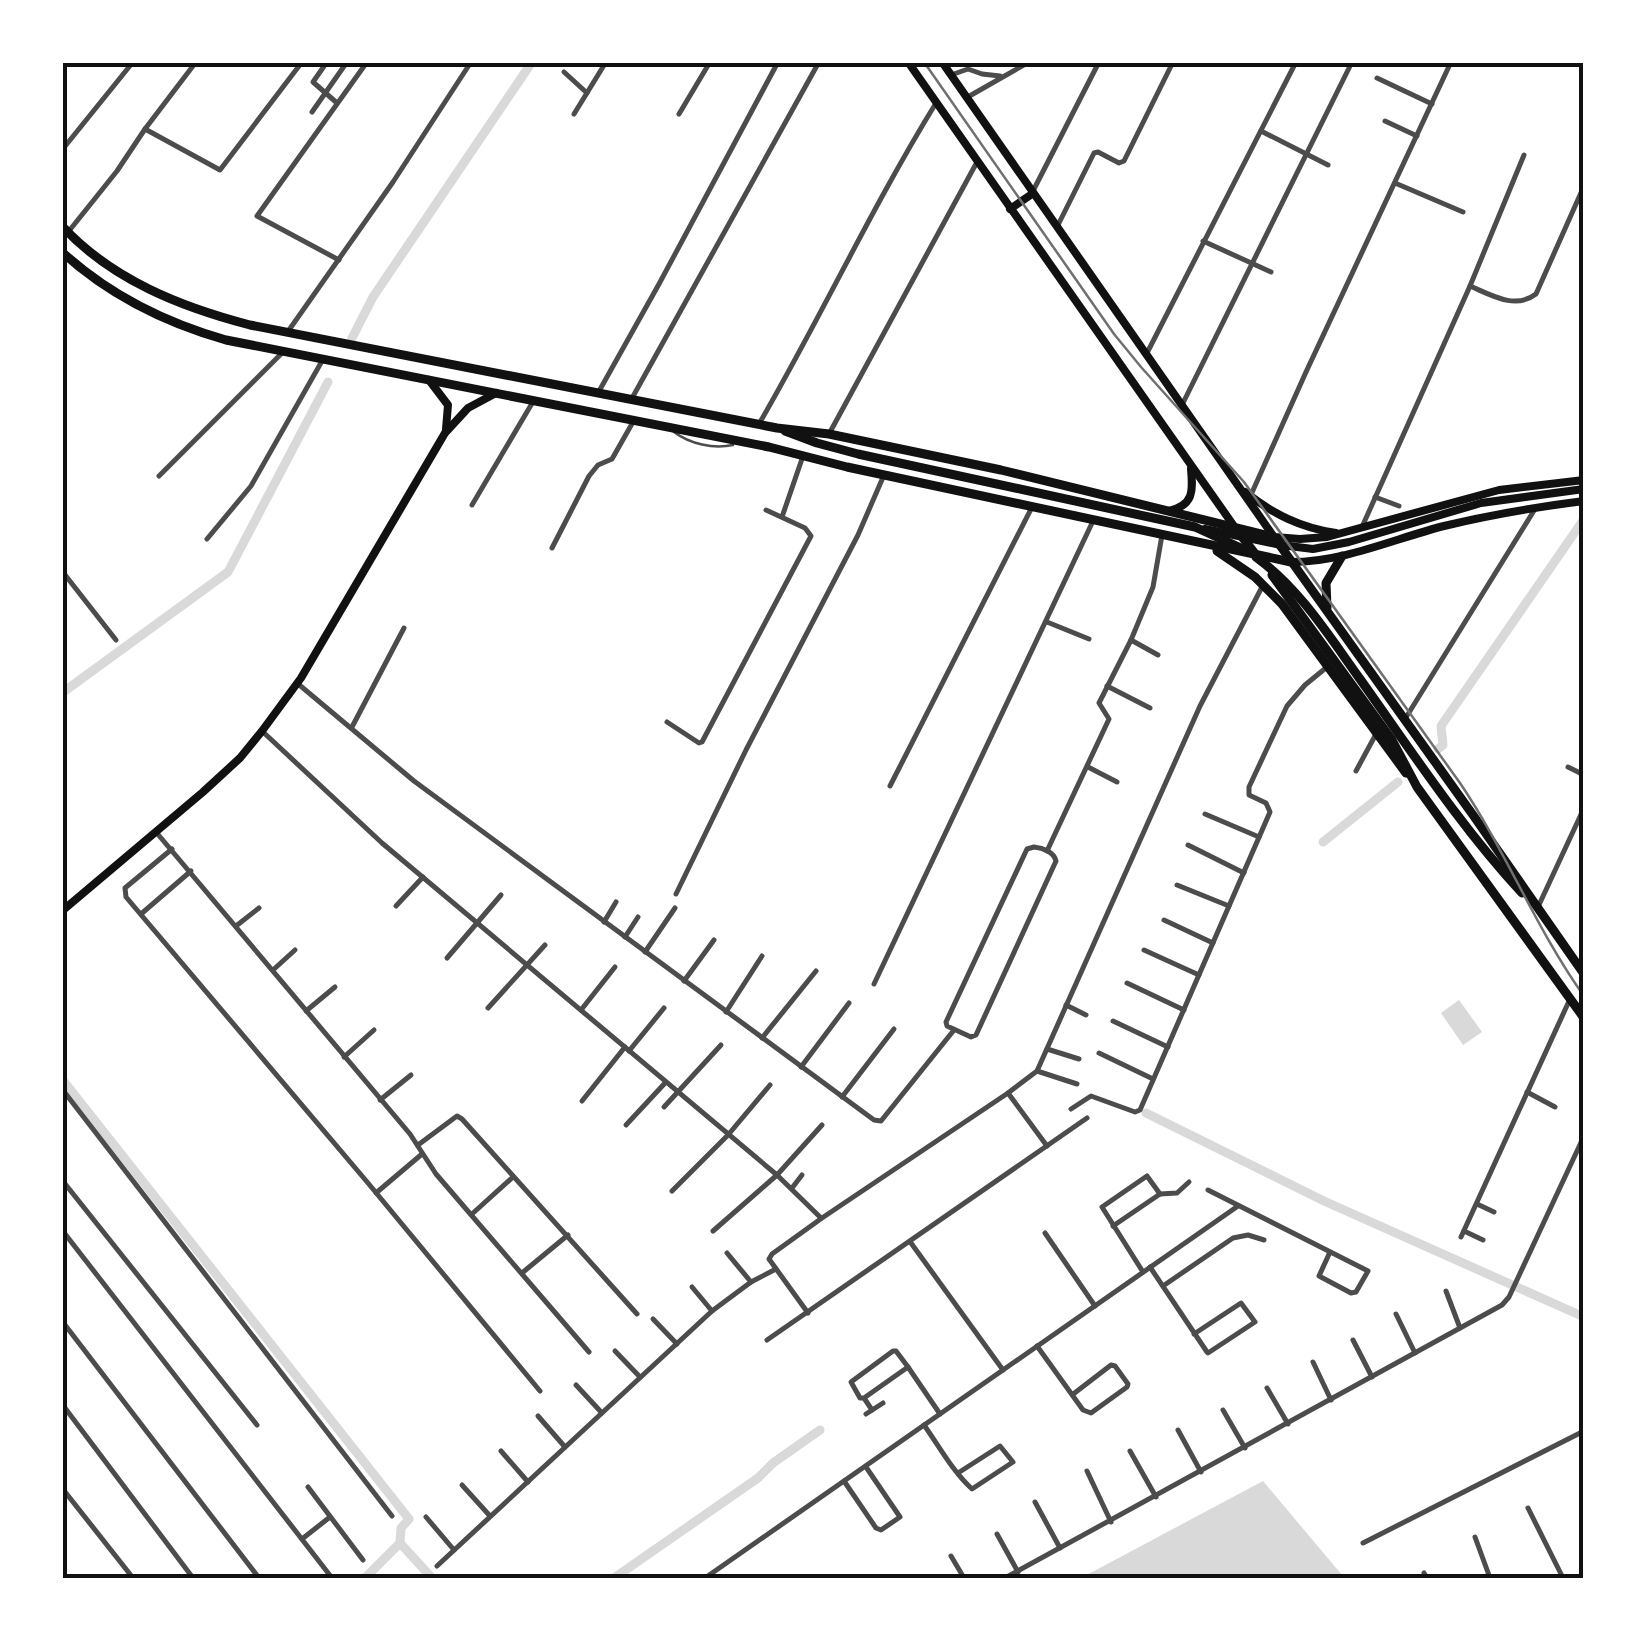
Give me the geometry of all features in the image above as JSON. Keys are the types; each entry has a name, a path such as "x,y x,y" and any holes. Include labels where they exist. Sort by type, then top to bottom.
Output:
{"highway":[{"path":"65,229 114,270 183,305 216,316 598,394 829,434 1108,495 1274,537 1584,974"},
{"path":"62,252 123,298 208,335 744,442 1291,562"},
{"path":"777,428 836,449 1195,527 1253,554 1282,578 1313,614 1472,835 1537,910"},
{"path":"1108,495 1123,515 1120,523 1109,524"},
{"path":"1186,516 1202,532 1198,540 1188,541"},
{"path":"1236,528 1392,740 1417,787"},
{"path":"1208,546 1238,564 1282,604 1584,1018"},
{"path":"1328,611 1326,584 1342,556"},
{"path":"1352,684 1370,670"}],"main road":[{"path":"908,62 1236,528"},
{"path":"942,62 1274,537 1314,539 1343,534 1499,490 1584,480"},
{"path":"1010,209 1032,194"},
{"path":"62,911 230,768 298,683 444,434 448,405 427,378"},
{"path":"444,434 468,408 496,392"},
{"path":"1169,511 1184,506 1189,498 1190,465"},
{"path":"1237,486 1274,513 1302,526 1343,534"},
{"path":"1195,527 1281,546 1313,548 1349,542 1481,504 1584,489"},
{"path":"1457,502 1454,512 1462,522"},
{"path":"1291,562 1342,556 1462,522 1584,502"}],"street":[{"path":"62,150 132,62"},
{"path":"65,229 117,171 196,62"},
{"path":"144,129 222,169 302,62"},
{"path":"327,62 313,82 337,103"},
{"path":"312,112 347,62"},
{"path":"339,260 257,216 368,62"},
{"path":"287,332 472,62"},
{"path":"574,114 606,62"},
{"path":"680,114 710,62"},
{"path":"598,394 778,62"},
{"path":"630,400 819,62"},
{"path":"966,98 1029,62"},
{"path":"1032,194 1099,62"},
{"path":"1057,228 1094,153 1124,160 1174,62"},
{"path":"1146,356 1296,62"},
{"path":"1181,408 1352,62"},
{"path":"1250,496 1448,64"},
{"path":"950,76 968,68 988,76 1005,76"},
{"path":"564,72 587,93"},
{"path":"1377,78 1432,104"},
{"path":"758,424 936,103"},
{"path":"1384,121 1417,136"},
{"path":"1260,132 1328,164"},
{"path":"1360,530 1524,156"},
{"path":"829,434 977,162"},
{"path":"1396,182 1463,212"},
{"path":"1470,286 1507,301 1520,302 1536,294 1584,186"},
{"path":"1204,241 1270,272"},
{"path":"159,476 284,351"},
{"path":"208,539 251,486 324,359"},
{"path":"472,505 534,400"},
{"path":"552,548 584,483 598,465 612,459 634,420"},
{"path":"782,516 803,456"},
{"path":"676,894 871,508 884,475"},
{"path":"1375,497 1399,506"},
{"path":"890,786 1032,506"},
{"path":"1405,719 1536,507"},
{"path":"667,722 702,742 811,536 808,530 766,510"},
{"path":"874,984 1094,520"},
{"path":"1047,851 1109,720 1098,706 1153,587 1162,535"},
{"path":"62,571 116,640"},
{"path":"808,1313 769,1259 772,1254 1037,1071 1200,706 1263,584"},
{"path":"1047,622 1088,639"},
{"path":"352,727 404,628"},
{"path":"1131,640 1158,655"},
{"path":"1071,1109 1092,1096 1137,1112 1270,812 1266,803 1249,794 1248,789 1286,706 1327,667"},
{"path":"298,683 414,781 874,1120 881,1121 954,1030"},
{"path":"1107,686 1150,708"},
{"path":"262,731 382,843 777,1175 822,1218"},
{"path":"1356,771 1376,734"},
{"path":"1568,766 1584,775"},
{"path":"1088,767 1118,782"},
{"path":"1537,910 1584,808"},
{"path":"1205,814 1259,837"},
{"path":"156,832 417,1145 436,1174 589,1352"},
{"path":"1188,845 1244,873"},
{"path":"172,848 125,888 126,897 540,1391"},
{"path":"1028,849 1047,851 1056,858 1054,870 976,1035 971,1037 954,1030 946,1022 1028,849"},
{"path":"141,914 191,872"},
{"path":"396,906 422,876"},
{"path":"1177,886 1229,906"},
{"path":"447,958 502,895"},
{"path":"604,922 616,902"},
{"path":"236,926 259,908"},
{"path":"645,952 674,908"},
{"path":"625,937 638,917"},
{"path":"1164,920 1213,943"},
{"path":"684,980 714,940"},
{"path":"488,1008 545,944"},
{"path":"273,970 295,950"},
{"path":"1144,950 1199,975"},
{"path":"726,1012 762,956"},
{"path":"581,1010 615,967"},
{"path":"762,1038 816,971"},
{"path":"1127,983 1184,1010"},
{"path":"306,1011 336,987"},
{"path":"1483,1240 1462,1234 1570,999"},
{"path":"802,1067 849,1004"},
{"path":"1066,1005 1086,1014"},
{"path":"582,1102 664,1008"},
{"path":"1113,1021 1168,1046"},
{"path":"842,1097 894,1029"},
{"path":"344,1057 374,1030"},
{"path":"664,1107 721,1045"},
{"path":"1048,1050 1079,1059"},
{"path":"1100,1053 1153,1080"},
{"path":"1037,1071 1077,1084"},
{"path":"380,1100 411,1075"},
{"path":"626,1125 666,1082"},
{"path":"672,1191 728,1135 770,1084"},
{"path":"62,1089 392,1516"},
{"path":"1527,1092 1554,1106"},
{"path":"1008,1093 1047,1146"},
{"path":"417,1145 457,1116 638,1314"},
{"path":"767,1340 1087,1118"},
{"path":"713,1231 777,1175 822,1126"},
{"path":"1005,1578 1502,1305 1584,1136"},
{"path":"376,1193 422,1154"},
{"path":"792,1188 802,1175"},
{"path":"1143,1272 1103,1210 1104,1204 1146,1176 1160,1194"},
{"path":"472,1214 514,1178"},
{"path":"62,1180 256,1424"},
{"path":"1114,1226 1160,1194 1177,1193 1189,1182"},
{"path":"1208,1190 1238,1206 1330,1252 1368,1272 1356,1292 1319,1276 1330,1252"},
{"path":"1477,1204 1494,1212"},
{"path":"705,1578 1238,1206"},
{"path":"62,1230 332,1578"},
{"path":"1045,1233 1095,1306"},
{"path":"1162,1286 1233,1238 1248,1234 1264,1240"},
{"path":"522,1272 568,1235"},
{"path":"910,1242 1003,1370"},
{"path":"727,1252 751,1282"},
{"path":"1150,1267 1162,1286 1194,1334 1206,1352 1256,1322 1241,1303 1194,1334"},
{"path":"437,1566 712,1310 776,1269"},
{"path":"692,1287 712,1310"},
{"path":"1446,1291 1460,1328"},
{"path":"1396,1314 1415,1353"},
{"path":"654,1319 677,1344"},
{"path":"62,1320 259,1578"},
{"path":"1353,1340 1372,1377"},
{"path":"1037,1346 1072,1395 1083,1410 1090,1413 1128,1384 1112,1365 1072,1395"},
{"path":"615,1351 640,1377"},
{"path":"864,1398 860,1398 851,1382 893,1351 899,1353 940,1414"},
{"path":"1313,1362 1332,1400"},
{"path":"864,1398 908,1367"},
{"path":"576,1384 602,1413"},
{"path":"1267,1388 1288,1424"},
{"path":"864,1398 869,1412 883,1403"},
{"path":"62,1404 193,1578"},
{"path":"1223,1410 1244,1448"},
{"path":"538,1416 565,1447"},
{"path":"924,1426 968,1487 976,1488 1013,1462 1000,1446 958,1473"},
{"path":"1178,1430 1201,1472"},
{"path":"1363,1543 1584,1431"},
{"path":"501,1450 528,1482"},
{"path":"1130,1452 1156,1496"},
{"path":"844,1482 881,1530 900,1516 866,1466"},
{"path":"1087,1471 1111,1522"},
{"path":"462,1485 490,1516"},
{"path":"62,1488 133,1578"},
{"path":"308,1488 362,1560"},
{"path":"1035,1502 1060,1548"},
{"path":"1528,1508 1563,1578"},
{"path":"426,1517 454,1550"},
{"path":"302,1539 330,1518"},
{"path":"997,1534 1018,1572"},
{"path":"1476,1537 1490,1578"},
{"path":"951,1556 964,1578"}],"shaded area":[{"path":"1459,1000 1482,1032 1463,1045 1441,1013"},
{"path":"1263,1481 1342,1575 1081,1578"}],"waterway":[{"path":"352,338 373,297 532,62"},
{"path":"62,693 228,572 328,382"},
{"path":"1438,749 1443,745 1441,726 1584,519"},
{"path":"1323,842 1398,782"},
{"path":"62,1079 409,1519 401,1528 400,1543"},
{"path":"1146,1113 1324,1201 1584,1317"},
{"path":"614,1578 820,1430"},
{"path":"365,1578 400,1543 432,1578"}],"railway":[{"path":"924,62 1114,334 1244,482 1460,783 1584,996"}]}
